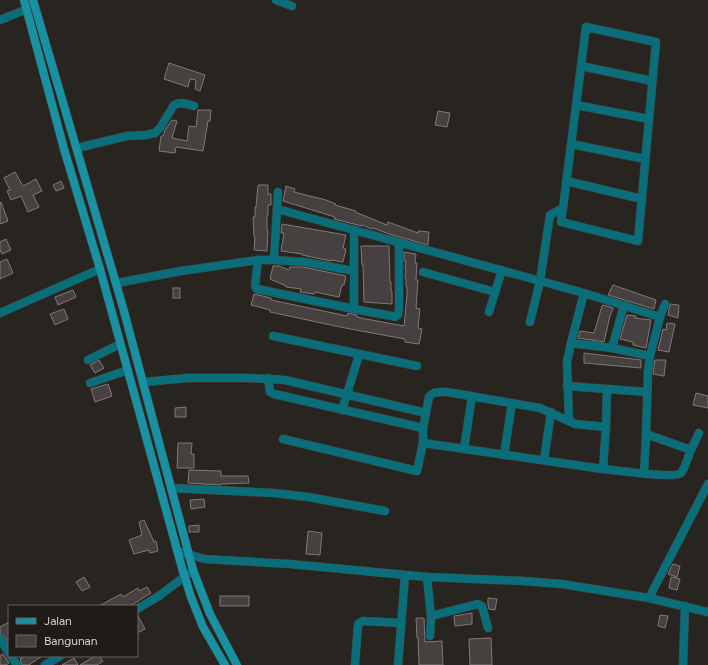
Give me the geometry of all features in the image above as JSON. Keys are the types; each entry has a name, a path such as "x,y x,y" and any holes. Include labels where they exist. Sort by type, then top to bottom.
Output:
{"street":[{"path":"24,0 64,150 100,269 184,577 203,627 225,665"},
{"path":"33,0 144,382 193,570 210,614 237,665"},
{"path":"276,0 292,6"},
{"path":"0,20 27,9"},
{"path":"586,27 656,42 638,241 561,222 581,66 586,27"},
{"path":"581,66 652,80"},
{"path":"77,148 127,136 152,134 160,128 174,104 180,102 194,106"},
{"path":"576,105 649,119"},
{"path":"571,144 645,159"},
{"path":"566,181 642,199"},
{"path":"274,260 278,192"},
{"path":"530,322 540,281 550,215 563,208"},
{"path":"276,209 502,270 660,316"},
{"path":"354,230 354,309"},
{"path":"258,260 255,286 257,289 395,316 398,315 399,309 399,242"},
{"path":"116,284 181,271 258,260 305,262 354,271"},
{"path":"0,313 100,269"},
{"path":"489,312 502,270"},
{"path":"423,272 495,292"},
{"path":"568,421 567,362 584,293"},
{"path":"644,474 650,356 660,316 665,304"},
{"path":"612,348 624,305"},
{"path":"273,336 416,366"},
{"path":"571,343 612,348 650,356"},
{"path":"88,360 120,344"},
{"path":"342,410 359,355"},
{"path":"90,383 128,370"},
{"path":"144,382 188,378 268,378 285,380 426,413"},
{"path":"268,378 268,389 274,394 423,428"},
{"path":"567,386 647,392"},
{"path":"604,469 607,389"},
{"path":"283,439 417,471 423,443 423,428 429,397 437,392 448,392 540,408 568,421 582,425 606,426"},
{"path":"464,449 472,396"},
{"path":"504,455 512,403"},
{"path":"544,460 551,412"},
{"path":"423,443 604,469 665,476 680,474 699,433"},
{"path":"646,434 691,450"},
{"path":"649,598 708,484"},
{"path":"171,488 274,493 308,497 385,511"},
{"path":"178,551 190,556 204,559 290,564 427,577 562,584 649,598 708,612"},
{"path":"138,608 159,596 193,570"},
{"path":"398,665 400,623 405,575"},
{"path":"427,577 431,616 430,636"},
{"path":"431,616 480,604 482,606 488,628"},
{"path":"683,665 685,606"},
{"path":"355,665 358,624 360,622 400,623"},
{"path":"0,639 8,651"},
{"path":"45,665 56,659"}],"building":[{"path":"169,63 205,75 200,91 195,89 196,80 190,79 188,87 164,79"},
{"path":"198,110 211,110 203,151 176,147 175,153 159,151 161,136 163,136 172,120 177,121 172,138 187,141 189,126 196,127"},
{"path":"438,111 450,113 447,127 435,125"},
{"path":"15,172 23,186 36,179 42,191 33,195 39,207 28,212 21,196 11,200 7,191 10,190 4,178"},
{"path":"61,181 64,188 56,191 53,185"},
{"path":"258,185 268,185 268,194 271,194 271,205 268,205 267,215 267,251 254,250 255,238 253,217 255,217"},
{"path":"286,186 295,189 294,192 326,200 336,204 335,205 356,211 355,212 387,225 388,222 418,233 418,231 429,232 428,245 373,228 334,219 335,217 283,201"},
{"path":"1,202 8,221 0,224 0,203"},
{"path":"282,224 346,235 343,248 346,249 343,262 281,251 284,233 281,233"},
{"path":"6,239 11,250 2,254 0,250 0,242"},
{"path":"361,246 389,246 392,304 364,302"},
{"path":"404,252 416,254 416,280 418,280 416,308 420,309 418,328 422,329 419,344 405,342 405,339 270,312 270,310 251,305 254,294 271,298 271,300 347,316 348,313 357,315 357,317 404,326 407,287 405,278 406,261 404,261"},
{"path":"7,259 13,273 0,279 0,262"},
{"path":"273,266 279,266 289,270 290,267 303,267 346,276 339,297 315,292 314,294 300,292 301,289 286,287 270,279"},
{"path":"613,285 656,300 654,309 608,295"},
{"path":"173,288 180,288 180,298 173,298"},
{"path":"73,290 76,297 58,305 55,297"},
{"path":"670,304 679,305 678,318 668,315"},
{"path":"603,305 613,308 604,342 578,338 580,331 594,333"},
{"path":"64,309 68,319 55,325 50,314"},
{"path":"627,315 636,316 635,318 651,320 646,348 633,345 633,342 620,339"},
{"path":"667,323 675,324 669,352 658,350 663,329 666,330"},
{"path":"584,353 641,360 641,368 584,363"},
{"path":"99,360 104,368 95,373 90,365"},
{"path":"655,360 666,360 664,376 653,374"},
{"path":"108,384 112,396 95,402 91,389"},
{"path":"696,393 708,396 708,408 693,405"},
{"path":"186,407 186,417 175,417 175,408"},
{"path":"178,443 192,443 191,454 194,454 194,468 177,468"},
{"path":"189,470 221,471 221,476 248,476 249,483 221,485 188,483"},
{"path":"204,499 205,507 191,509 190,500"},
{"path":"144,520 154,542 156,541 158,551 150,553 149,550 134,554 129,540 142,535 139,522"},
{"path":"199,525 199,532 189,532 189,526"},
{"path":"308,531 322,533 320,555 306,554"},
{"path":"673,564 680,566 677,577 668,574"},
{"path":"84,577 90,587 82,591 76,582"},
{"path":"671,577 680,579 677,590 669,588"},
{"path":"147,587 151,593 132,605 101,605 121,594 123,597 138,588 139,591"},
{"path":"220,596 249,596 249,606 220,606"},
{"path":"488,598 497,599 495,610 489,609"},
{"path":"472,613 472,624 455,626 454,616"},
{"path":"660,615 668,616 665,628 658,626"},
{"path":"138,616 145,629 138,632"},
{"path":"416,618 424,618 425,642 442,641 443,665 419,665"},
{"path":"8,623 8,642 4,636 0,634 0,627"},
{"path":"491,638 492,665 470,665 469,639"},
{"path":"3,654 9,663 6,665 0,665 0,656"},
{"path":"23,657 41,657 29,665 22,665 20,659"},
{"path":"93,657 100,657 103,661 97,665 80,665"},
{"path":"74,658 78,665 62,665"}]}
